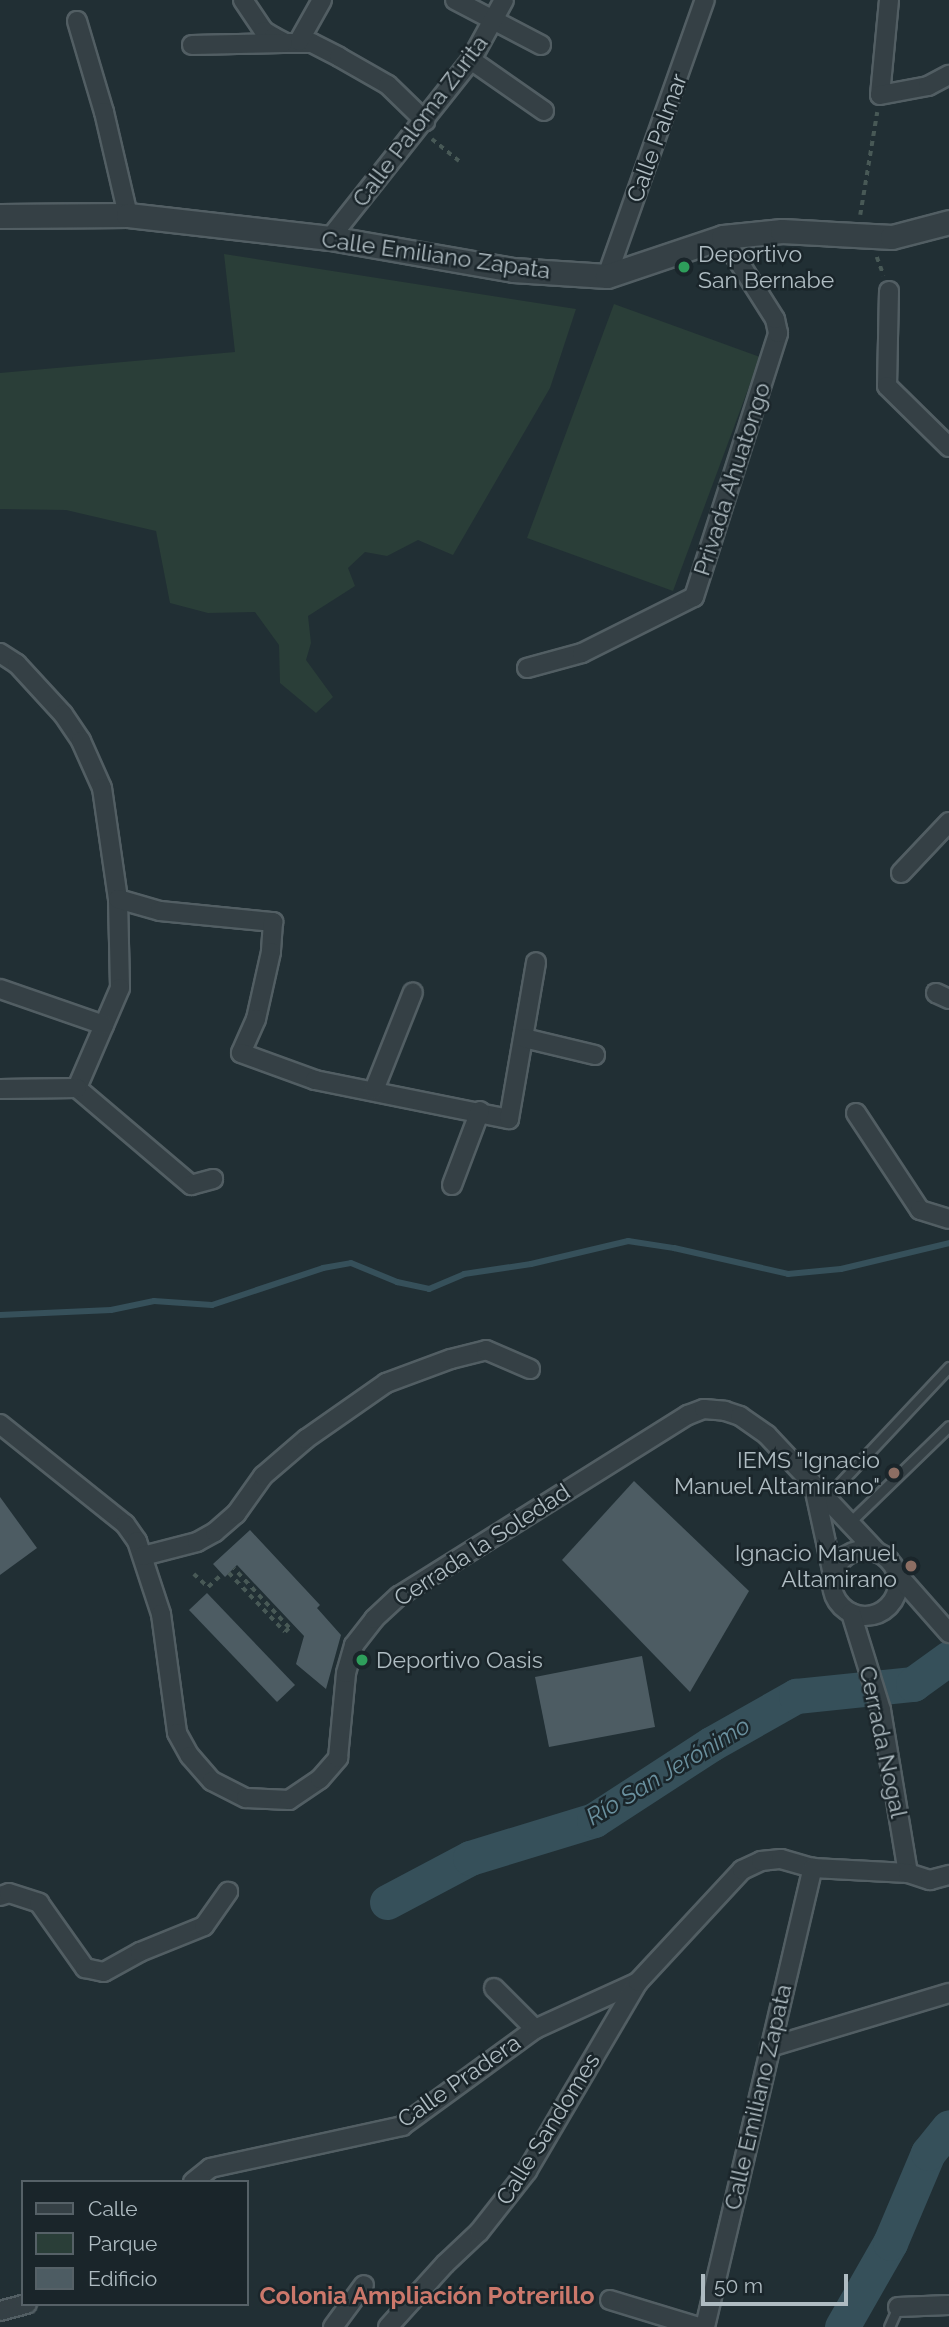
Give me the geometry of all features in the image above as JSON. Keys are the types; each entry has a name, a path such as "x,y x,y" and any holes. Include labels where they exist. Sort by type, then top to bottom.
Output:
{"street":[{"path":"243,0 264,31 293,42"},
{"path":"293,42 322,0"},
{"path":"455,0 541,45"},
{"name":"Calle Paloma Zurita","path":"330,238 471,60 504,0"},
{"name":"Calle Palmar","path":"607,276 705,0"},
{"path":"889,0 880,95 928,86 949,75"},
{"path":"77,21 104,112 128,215"},
{"path":"192,45 312,43 388,85 422,125"},
{"path":"471,60 544,111"},
{"name":"Calle Emiliano Zapata","path":"0,216 128,215 330,238 513,270 607,276 723,237 782,231 892,237 949,222"},
{"name":"Privada Ahuatongo","path":"527,668 582,653 694,597 778,333 775,319 723,237"},
{"path":"889,291 887,386 949,447"},
{"path":"0,653 17,664 63,714 81,741 102,788 118,899 120,988 77,1088"},
{"path":"901,873 949,822"},
{"path":"118,899 160,911 273,922 271,952 256,1019 242,1053 315,1080 480,1111 509,1119 536,962"},
{"path":"0,989 104,1025"},
{"path":"374,1090 414,992"},
{"path":"524,1038 595,1055"},
{"path":"0,1089 77,1088 191,1185 213,1179"},
{"path":"452,1185 480,1111"},
{"path":"856,1113 920,1210 949,1219"},
{"path":"143,1556 197,1542 215,1532 236,1514 263,1476 306,1439 386,1383 451,1359 486,1350 530,1368"},
{"name":"Cerrada la Soledad","path":"0,1423 125,1524 143,1556 161,1614 177,1733 190,1756 212,1781 246,1798 289,1800 320,1779 338,1758 346,1673 354,1645 373,1619 417,1584 667,1426 704,1409 724,1410 740,1416 767,1435 878,1553"},
{"name":"Cerrada la Soledad","path":"820,1493 833,1575"},
{"path":"897,1574 896,1595 882,1612 862,1616 851,1613 835,1597 833,1575 838,1564 856,1552 878,1553 890,1562 897,1574 948,1633"},
{"name":"Cerrada Nogal","path":"851,1613 881,1710 908,1873"},
{"path":"638,1982 742,1870 761,1861 781,1859 813,1868 908,1873 930,1880 949,1875"},
{"name":"Calle Emiliano Zapata","path":"705,2327 813,1868"},
{"path":"0,1896 9,1893 39,1903 85,1968 104,1972 140,1952 204,1926 229,1892"},
{"name":"Calle Pradera","path":"195,2180 210,2168 402,2126 535,2029 638,1982"},
{"name":"Calle Sandomes","path":"388,2327 445,2264 479,2232 527,2171 638,1982"},
{"path":"494,1988 535,2029"},
{"path":"770,2047 949,1993"},
{"path":"332,2327 364,2285"},
{"path":"610,2300 699,2327"},
{"path":"898,2307 949,2305"},
{"path":"0,2311 21,2306"}],"lane":[{"path":"820,1493 949,1367"},
{"path":"849,1523 949,1426"},
{"path":"889,2327 898,2307"}],"path":[{"path":"880,95 863,235 889,291"},
{"path":"422,125 459,161"},
{"path":"229,1573 285,1632 289,1628 233,1569"},
{"path":"194,1574 208,1587 222,1574"}],"green space":[{"path":"224,254 576,309 550,388 453,555 418,540 387,556 365,552 348,568 355,586 308,616 311,643 306,660 333,697 316,713 280,683 279,645 255,612 208,613 170,603 156,531 66,510 0,509 0,373 235,352"},
{"path":"614,304 760,357 673,591 527,538"}],"building":[{"path":"634,1481 749,1591 690,1692 562,1560"},
{"path":"0,1497 37,1548 0,1575"},
{"path":"250,1530 320,1605 317,1608 341,1635 326,1689 296,1664 304,1636 237,1565 225,1577 213,1564"},
{"path":"207,1593 295,1685 277,1702 189,1610"},
{"path":"642,1656 655,1727 549,1747 535,1677"}],"waterway":[{"path":"0,1315 111,1310 154,1301 212,1305 323,1268 351,1263 397,1282 429,1289 464,1274 531,1264 628,1241 674,1248 788,1274 841,1269 949,1243"},
{"name":"Río San Jerónimo","path":"387,1902 470,1858 594,1820 711,1744 796,1696 913,1684 949,1658"},
{"path":"842,2327 890,2243 928,2153 949,2127"}],"place":[{"name":"Deportivo San Bernabe","path":"684,267"},
{"name":"IEMS \"Ignacio Manuel Altamirano\"","path":"894,1473"},
{"name":"Ignacio Manuel Altamirano","path":"911,1566"},
{"name":"Deportivo Oasis","path":"362,1660"}],"district":[{"name":"Colonia Ampliación Potrerillo","path":"427,2296"}]}
